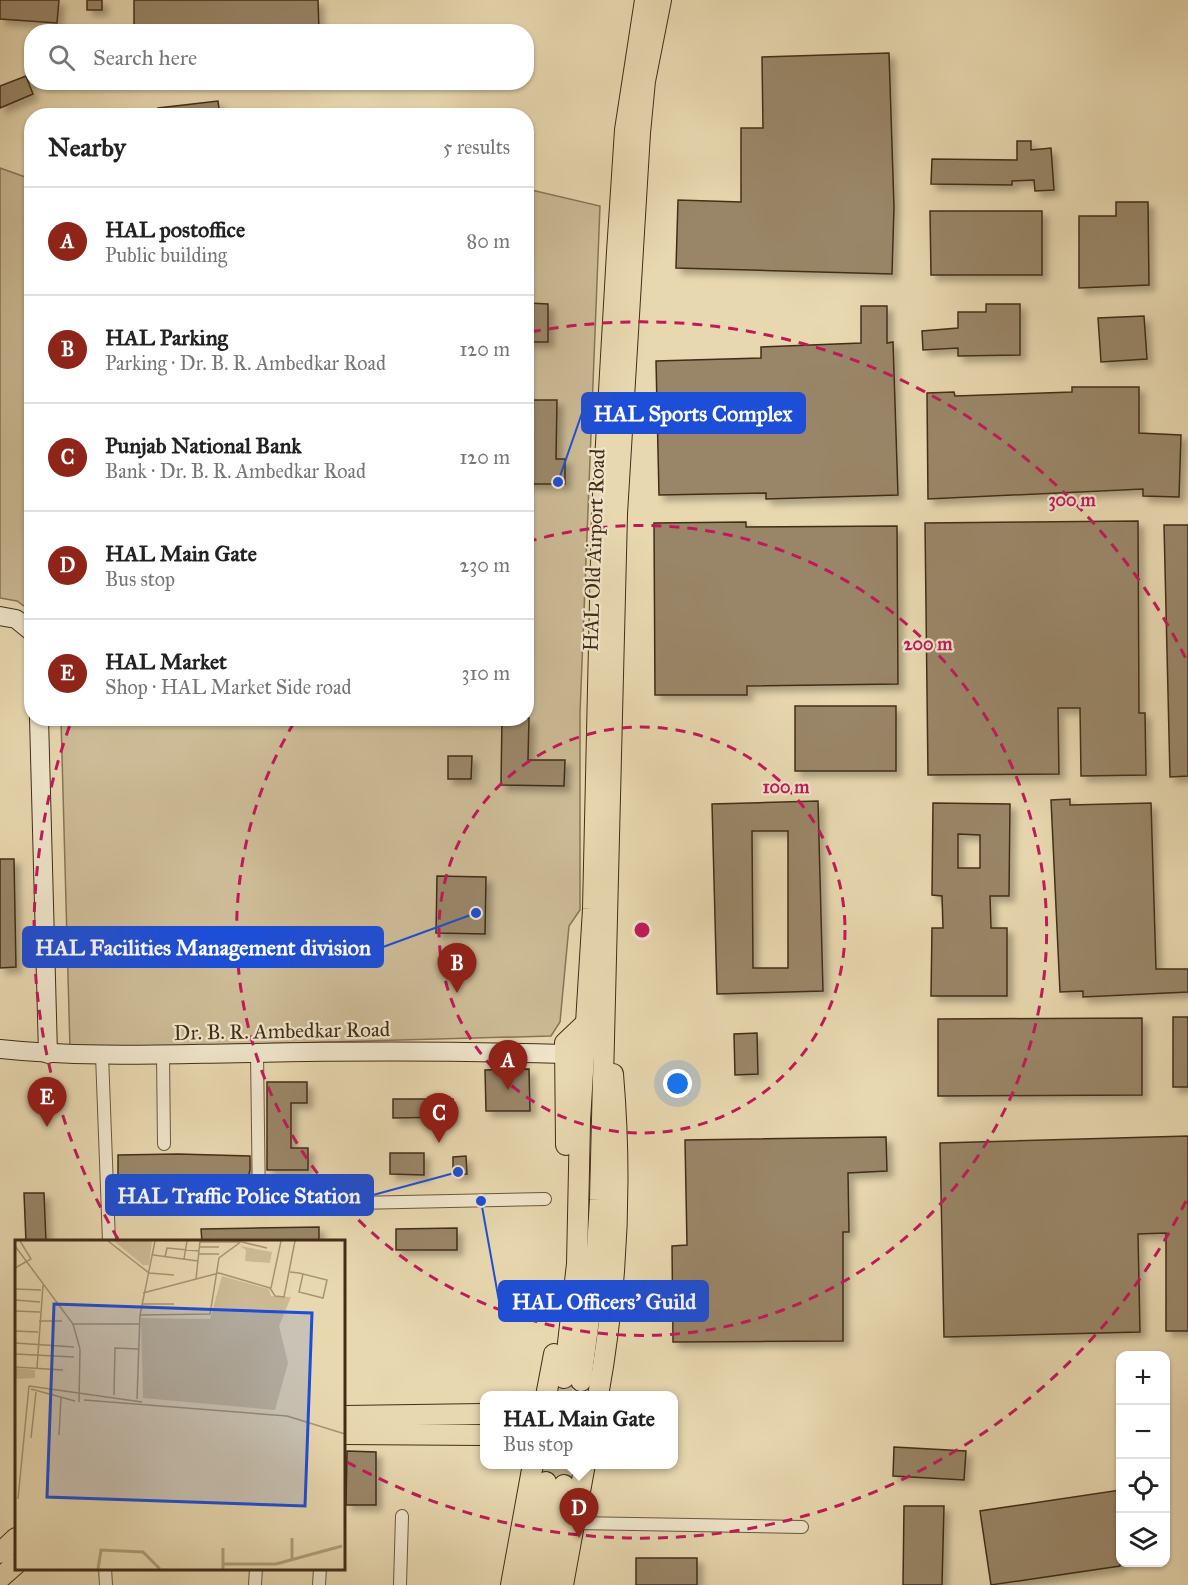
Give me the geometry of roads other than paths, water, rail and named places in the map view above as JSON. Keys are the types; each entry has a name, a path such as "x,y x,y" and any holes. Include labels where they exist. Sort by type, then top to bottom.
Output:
{"main road":[{"name":"HAL Old Airport Road","path":"593,1028 592,909 602,513 626,120 645,0"},
{"name":"HAL Old Airport Road","path":"593,1028 609,910 620,467 640,133 645,81 661,0"},
{"path":"547,1391 560,1309 566,1230 565,1043 593,1028"},
{"path":"573,1380 577,1264 593,1028"},
{"path":"593,1028 611,1047 618,1134 613,1270 598,1391"},
{"path":"345,1416 480,1414"},
{"path":"345,1434 480,1436"},
{"path":"511,1585 532,1469"},
{"path":"563,1585 584,1469"},
{"path":"528,1585 555,1484 546,1585"},
{"path":"0,1553 15,1539"},
{"path":"0,1578 15,1565"}],"street":[{"path":"0,616 16,619 24,626"},
{"path":"39,726 48,1054"},
{"name":"Dr. B. R. Ambedkar Road","path":"0,1049 48,1054 102,1055 565,1054"},
{"path":"257,1053 259,1205 545,1199"},
{"path":"163,1054 164,1144"},
{"path":"102,1055 109,1240"},
{"path":"400,1585 402,1516"},
{"path":"574,1523 802,1527"},
{"path":"105,1570 106,1585"},
{"path":"255,1585 256,1570"},
{"path":"319,1585 320,1570"}],"tunnel":[{"path":"562,1391 564,1378"},
{"path":"546,1482 548,1469"},
{"path":"564,1485 566,1469"}],"place":[{"name":"HAL Sports Complex","path":"558,482"},
{"name":"HAL Facilities Management division","path":"476,913"},
{"name":"HAL Parking","path":"457,993"},
{"name":"HAL postoffice","path":"508,1090"},
{"name":"HAL Market","path":"47,1127"},
{"name":"Punjab National Bank","path":"439,1143"},
{"name":"HAL Traffic Police Station","path":"458,1172"},
{"name":"HAL Officers' Guild","path":"481,1201"},
{"name":"HAL Main Gate","path":"579,1538"}]}
